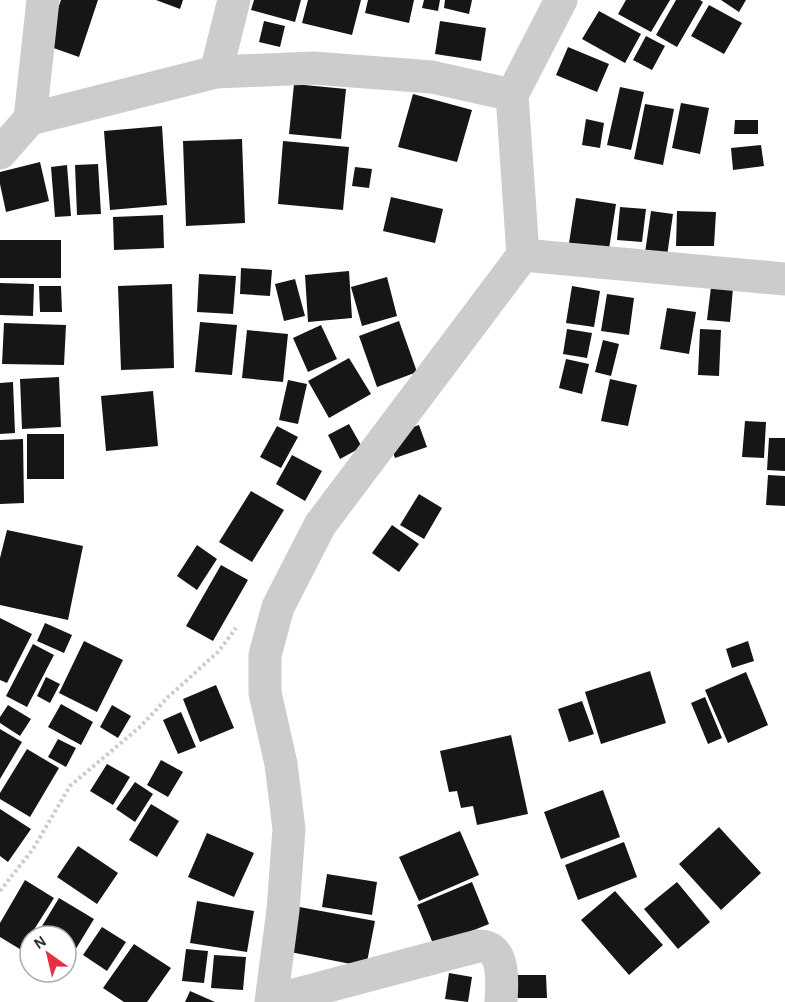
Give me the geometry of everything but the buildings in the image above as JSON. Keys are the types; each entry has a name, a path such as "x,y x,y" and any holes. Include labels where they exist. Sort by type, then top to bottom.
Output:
{"street":[{"path":"30,119 43,0"},
{"path":"216,72 234,0"},
{"path":"501,1002 501,966 493,950 486,946 477,946 271,1001 283,910 289,829 281,764 265,693 265,655 278,607 320,525 523,255 512,95 561,0"},
{"path":"0,153 30,119 216,72 313,68 432,77 512,95"},
{"path":"523,255 785,279"}],"path":[{"path":"0,891 33,849 70,786 141,726 168,697 218,652 238,625"}]}
